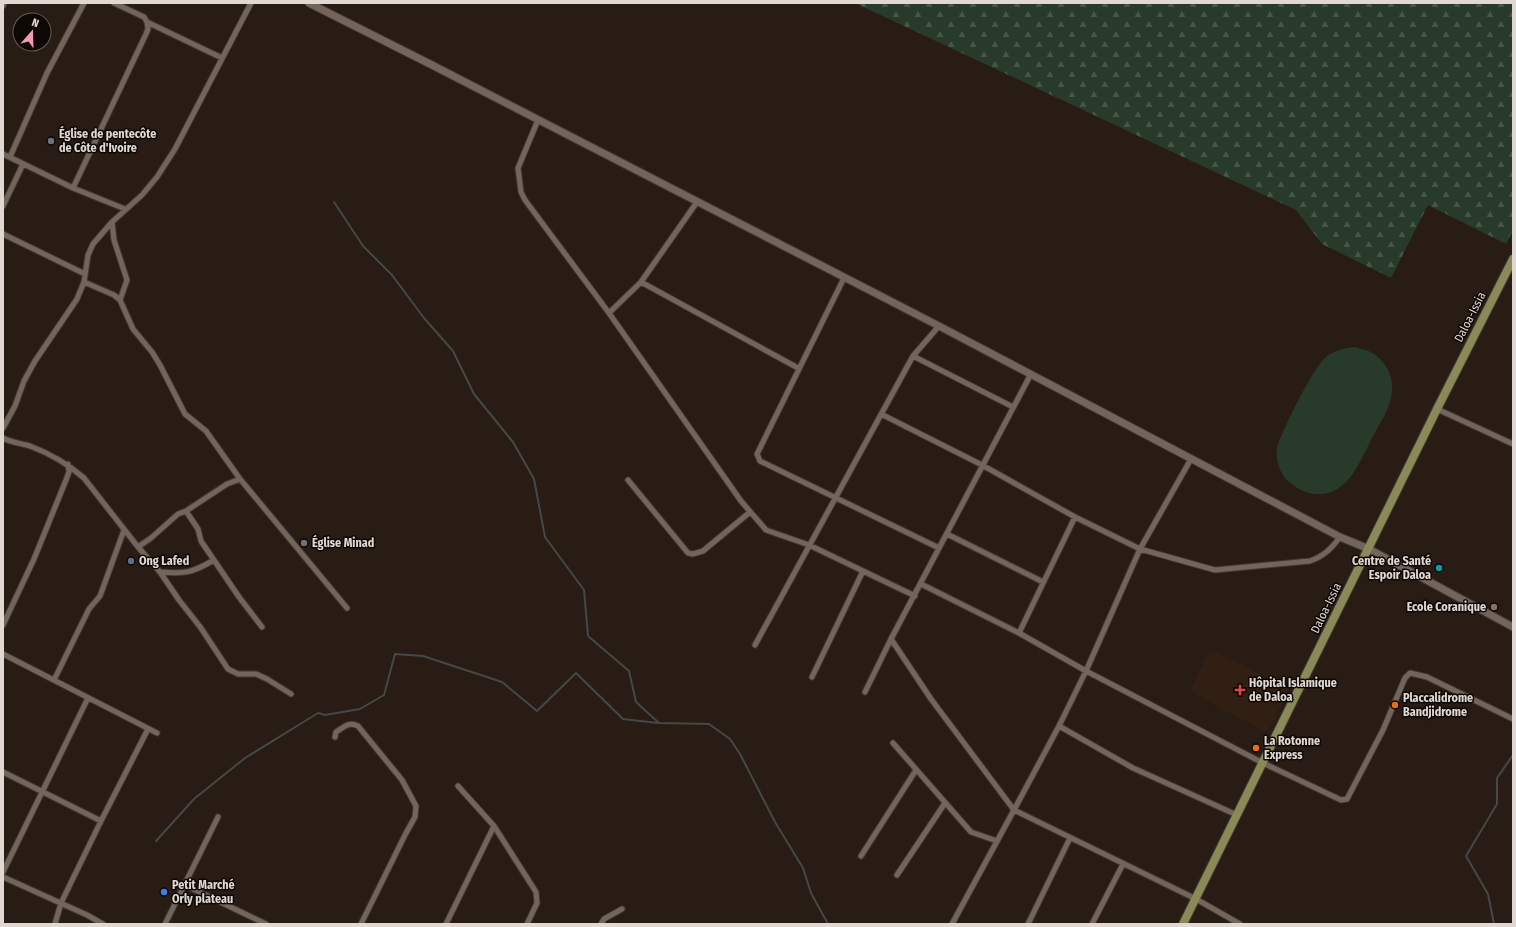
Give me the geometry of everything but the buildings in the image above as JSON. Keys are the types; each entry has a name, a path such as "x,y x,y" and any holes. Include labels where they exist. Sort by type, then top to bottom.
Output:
{"main road":[{"name":"Daloa-Issia","path":"1183,924 1437,409 1513,259"}],"street":[{"path":"10,158 47,73 84,3"},
{"path":"114,3 144,18 147,22 222,58"},
{"path":"3,428 15,406 24,381 35,361 49,339 78,300 84,282 88,255 93,244 112,222 142,195 157,177 175,149 251,3"},
{"path":"309,3 939,326 1340,538 1369,549 1513,627"},
{"path":"73,188 146,34 148,29 147,22"},
{"path":"538,120 518,168 522,192 525,200 609,313 741,501 766,530 809,545 915,596"},
{"path":"3,154 73,188 125,210"},
{"path":"3,206 23,164"},
{"path":"609,313 641,282 697,202"},
{"path":"112,222 114,240 127,280 120,300"},
{"path":"3,234 85,274"},
{"path":"844,278 798,368 757,454 760,461 939,548"},
{"path":"84,282 114,295 120,300 133,329 152,352 160,365 171,385 180,408 188,418 206,432 240,480 347,608"},
{"path":"641,282 798,368"},
{"path":"756,645 835,497 913,356 939,326"},
{"path":"913,356 1013,407"},
{"path":"865,692 891,639 1031,374"},
{"path":"1437,409 1513,444"},
{"path":"881,414 982,465 1075,517 1140,549 1215,570 1310,561 1329,551 1340,538"},
{"path":"3,438 13,443 42,451 68,464 84,478 124,530 160,572 179,600 201,628 228,669 238,674 256,674 267,678 291,694"},
{"path":"952,924 1059,726 1086,671 1140,549 1191,459"},
{"path":"3,625 34,559 66,480 69,472 68,464"},
{"path":"138,547 151,538 171,520 227,484 240,480"},
{"path":"628,480 688,553 693,554 703,551 750,512"},
{"path":"186,511 198,529 201,541 239,597 262,627"},
{"path":"1019,633 1042,582 1075,517"},
{"path":"54,680 89,609 100,596 124,530"},
{"path":"947,534 1042,582"},
{"path":"160,572 180,574 196,571 214,560"},
{"path":"812,677 864,571"},
{"path":"921,584 1019,633 1086,671 1263,763 1341,800 1347,798 1382,730 1405,678 1410,674 1427,677 1513,719"},
{"path":"891,639 931,699 1014,810 1196,899 1240,924"},
{"path":"3,654 157,733"},
{"path":"3,872 88,698"},
{"path":"335,737 336,732 346,725 353,723 358,726 402,780 416,806 415,817 361,924"},
{"path":"1059,726 1133,768 1237,815"},
{"path":"55,924 61,903 148,729"},
{"path":"893,743 971,832 997,840"},
{"path":"861,856 916,770"},
{"path":"3,772 101,821"},
{"path":"458,786 494,826 536,892 537,902 527,924"},
{"path":"897,875 945,802"},
{"path":"165,924 218,817"},
{"path":"446,924 494,826"},
{"path":"1028,924 1070,838"},
{"path":"1092,924 1123,864"},
{"path":"3,877 103,924"},
{"path":"185,884 266,924"},
{"path":"601,924 604,920 622,909"}],"shaded area":[{"name":"Hôpital Islamique de Daloa","path":"1210,649 1289,689 1269,729 1265,732 1190,691"}],"green space":[{"path":"855,3 1513,3 1513,230 1506,244 1428,205 1391,278 1322,244 1296,210"},
{"path":"1355,347 1367,350 1375,355 1387,368 1392,385 1389,404 1358,465 1347,481 1332,492 1322,494 1308,493 1300,490 1289,482 1283,475 1278,462 1277,449 1284,429 1299,400 1322,362 1327,356 1334,352"}],"waterway":[{"path":"334,202 363,246 392,275 424,318 453,351 474,394 513,442 534,479 545,537 584,590 588,636 629,671 636,702 659,723 709,724 730,739 740,754 775,822 803,868 811,893 828,924"},
{"path":"156,841 194,799 245,758 318,713 325,715 360,709 384,695 395,654 423,656 502,682 537,711 576,673 623,719 658,723"},
{"path":"1494,924 1488,894 1466,856 1497,804 1497,778 1513,755"}],"place":[{"name":"Église de pentecôte de Côte d'Ivoire","path":"51,141"},
{"name":"Église Minad","path":"304,543"},
{"name":"Ong Lafed","path":"131,561"},
{"name":"Centre de Santé Espoir Daloa","path":"1439,568"},
{"name":"Ecole Coranique","path":"1494,607"},
{"name":"Hôpital Islamique de Daloa","path":"1240,690"},
{"name":"Placcalidrome Bandjidrome","path":"1395,705"},
{"name":"La Rotonne Express","path":"1256,748"},
{"name":"Petit Marché Orly plateau","path":"164,892"}]}
